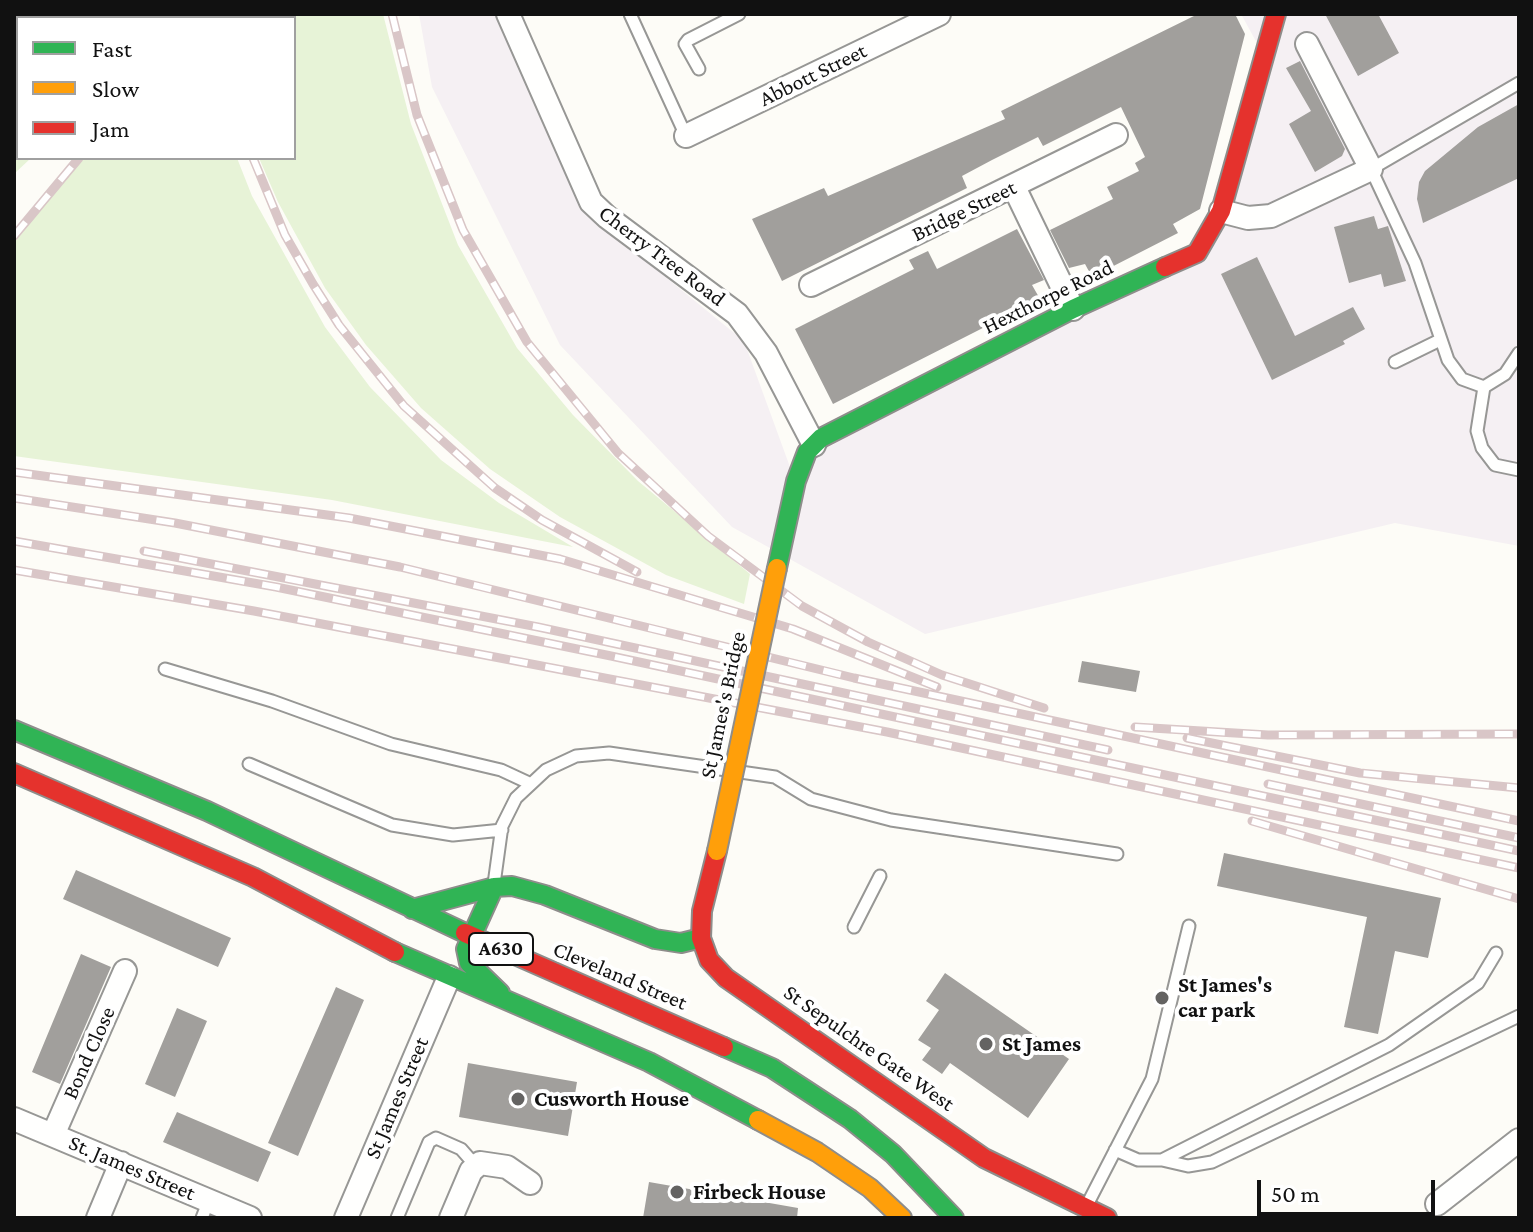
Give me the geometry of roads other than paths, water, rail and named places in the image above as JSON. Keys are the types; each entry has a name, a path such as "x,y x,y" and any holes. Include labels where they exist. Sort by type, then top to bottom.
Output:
{"main road":[{"name":"Hexthorpe Road","path":"814,445 821,438 1073,309 1197,253 1221,211 1276,14"},
{"name":"St James's Bridge","path":"701,938 702,911 796,481 807,452 814,445"},
{"name":"Cleveland Street","path":"14,730 207,811 412,909 772,1068 850,1119 893,1154 954,1218"},
{"name":"A630","path":"14,773 253,877 366,939 449,977 649,1062 737,1107 846,1170 902,1218"},
{"path":"412,909 494,887 512,886 545,895 655,939 681,943 701,938"},
{"path":"494,887 466,949 469,963 508,1000"},
{"name":"St Sepulchre Gate West","path":"701,938 709,960 726,978 984,1158 1107,1218"}],"street":[{"name":"Cherry Tree Road","path":"508,14 591,202 737,314 766,353 814,445"},
{"name":"Abbott Street","path":"686,136 939,14"},
{"path":"1221,211 1248,218 1271,216 1371,169 1307,44"},
{"name":"Bridge Street","path":"811,285 1116,135"},
{"path":"1014,187 1073,309"},
{"name":"Bond Close","path":"53,1135 125,971"},
{"name":"St James Street","path":"346,1218 449,977"},
{"name":"St. James Street","path":"14,1119 121,1163 206,1209 250,1218"},
{"path":"1437,1204 1519,1140"},
{"path":"98,1218 121,1163"},
{"path":"451,1218 476,1166 491,1163 507,1167 530,1183"}],"lane":[{"path":"630,14 686,136"},
{"path":"699,69 685,44 739,14"},
{"path":"1484,387 1462,379 1440,340 1415,263 1371,169 1519,83"},
{"path":"1395,362 1440,340"},
{"path":"1519,353 1505,374 1484,387 1477,431 1482,448 1495,465 1519,470"},
{"path":"165,669 272,701 391,744 501,770 529,783"},
{"path":"494,887 502,830 516,798 529,783 576,756 609,753 647,756 775,777 811,799 891,820 1117,854"},
{"path":"249,764 392,825 453,835 502,830"},
{"path":"854,927 880,876"},
{"path":"1085,1208 1152,1079 1189,926"},
{"path":"1162,1160 1389,1045 1478,983 1496,953"},
{"path":"1115,1150 1138,1160 1162,1160 1188,1166 1212,1162 1519,1016"},
{"path":"397,1218 429,1142 436,1138 461,1149 476,1166"}],"railway":[{"path":"392,14 417,115 463,230 527,342 618,453 708,536 802,606 868,642 942,675 1044,708"},
{"path":"14,236 77,160"},
{"path":"254,160 285,235 313,284 339,325 404,406 495,488 542,520 637,572"},
{"path":"14,472 349,518 560,559 793,629 937,687"},
{"path":"14,498 175,523 400,567 854,678 1519,821"},
{"path":"14,541 276,587 611,656 1519,851"},
{"path":"144,551 538,627 1108,750"},
{"path":"14,570 254,611 887,732 1519,868"},
{"path":"1135,727 1268,735 1519,734"},
{"path":"1187,738 1360,773 1519,788"},
{"path":"1268,784 1519,838"},
{"path":"1252,821 1519,899"}],"place":[{"name":"St James's car park","path":"1162,998"},
{"name":"St James","path":"986,1044"},
{"name":"Cusworth House","path":"518,1099"},
{"name":"Firbeck House","path":"677,1192"}]}
